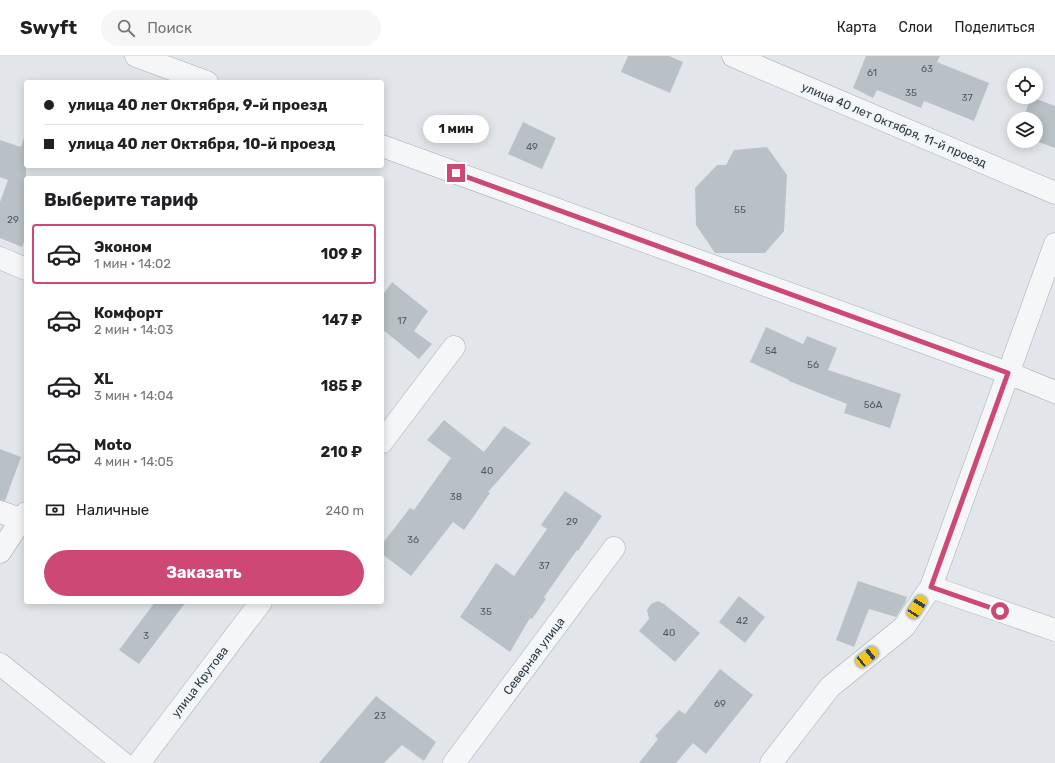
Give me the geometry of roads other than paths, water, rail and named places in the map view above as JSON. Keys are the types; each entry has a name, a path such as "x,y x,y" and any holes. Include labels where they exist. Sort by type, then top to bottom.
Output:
{"street":[{"path":"136,56 202,80"},
{"name":"улица 40 лет Октября, 11-й проезд","path":"733,56 1055,193"},
{"path":"384,147 1008,373 1055,392"},
{"path":"771,763 830,687 904,627 931,587 1055,244"},
{"path":"0,258 24,268"},
{"path":"384,439 454,347"},
{"path":"0,512 23,516 0,552"},
{"name":"Северная улица","path":"454,763 614,548"},
{"path":"931,587 1055,630"},
{"name":"улица Крутова","path":"139,763 259,604"},
{"path":"0,664 123,763"}]}
